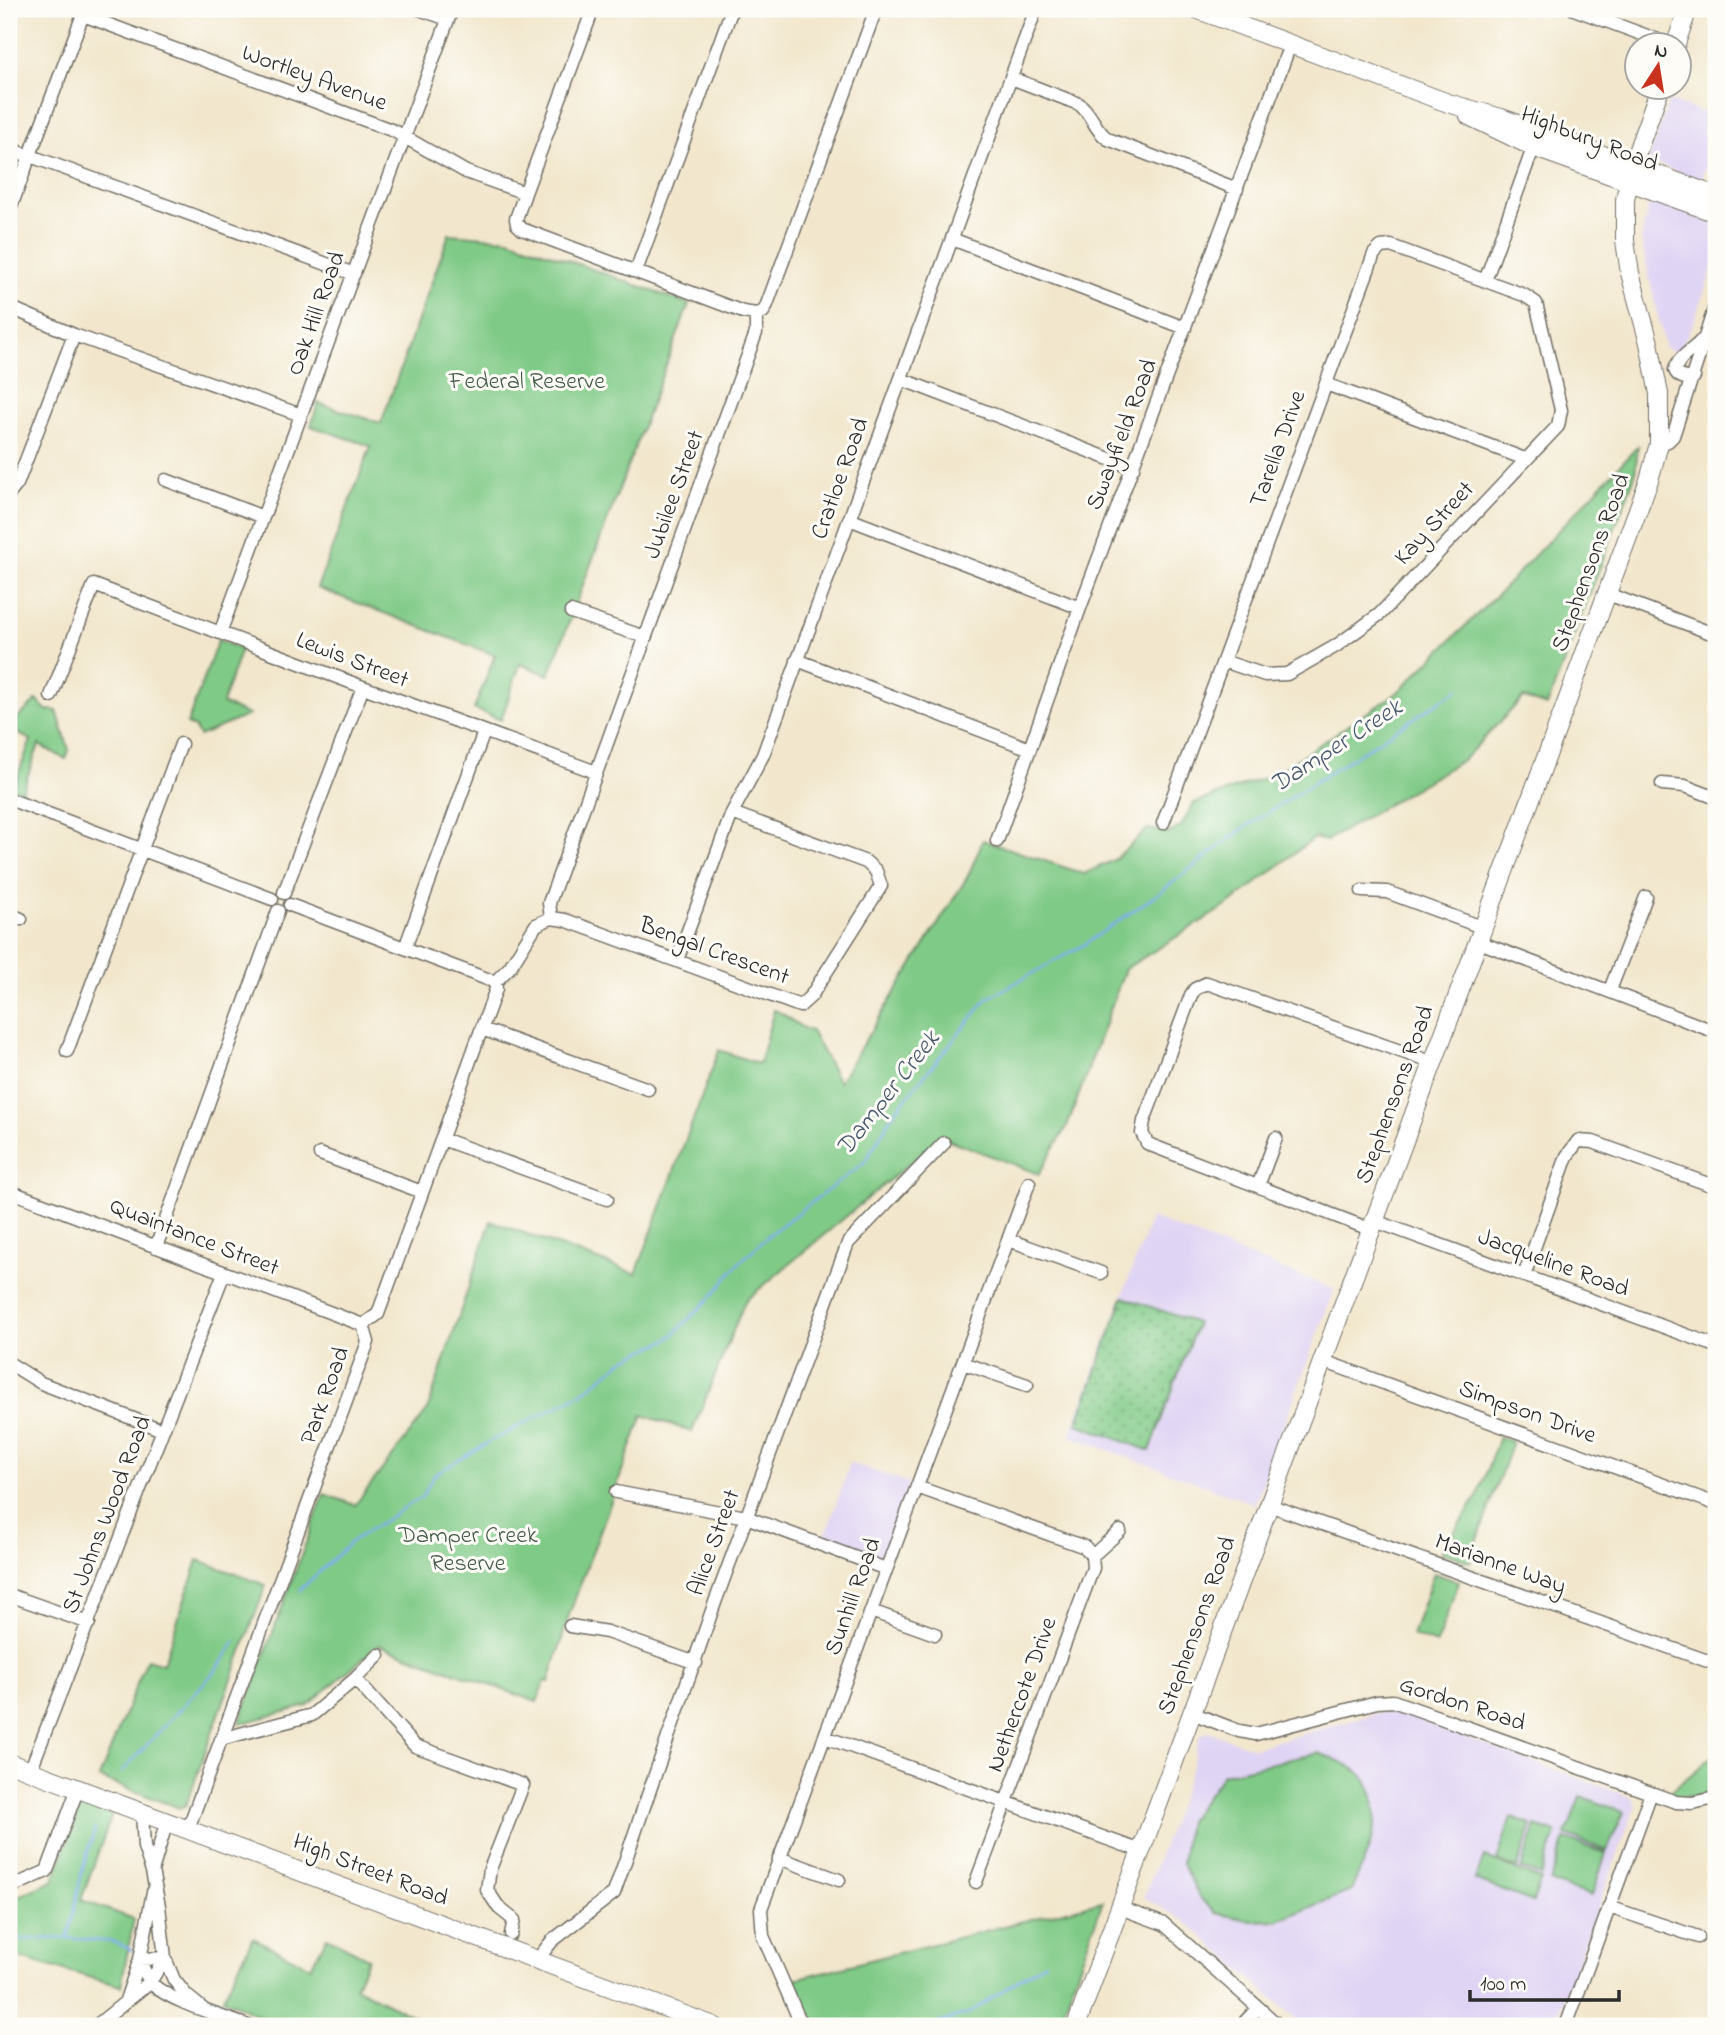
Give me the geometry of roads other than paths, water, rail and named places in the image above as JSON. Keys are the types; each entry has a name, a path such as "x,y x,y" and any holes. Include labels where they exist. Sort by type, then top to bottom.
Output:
{"main road":[{"name":"Highbury Road","path":"1196,9 1448,103 1488,127 1536,140 1630,174 1716,213"},
{"path":"1680,32 1688,9"},
{"name":"Stephensons Road","path":"1076,2026 1649,480 1659,444 1659,394 1625,241 1630,174 1655,102"},
{"name":"Highbury Road","path":"1630,174 1716,196"},
{"name":"High Street Road","path":"9,1763 714,2026"}],"street":[{"path":"419,9 450,14"},
{"path":"593,9 525,193 516,219 517,224 522,229 743,312 756,314"},
{"path":"636,271 733,9"},
{"name":"Jubilee Street","path":"551,918 549,903 756,333 756,314 766,307 876,9"},
{"name":"Cratloe Road","path":"677,961 732,813 763,755 1036,9"},
{"path":"1574,9 1637,32"},
{"path":"9,212 84,12"},
{"name":"Wortley Avenue","path":"84,12 394,131 466,172 525,193"},
{"name":"Oak Hill Road","path":"220,633 450,14"},
{"name":"Swayfield Road","path":"997,841 1080,608 1290,45"},
{"path":"1011,78 1084,107 1097,129 1108,139 1237,190"},
{"path":"1485,281 1536,140"},
{"path":"9,148 354,274"},
{"path":"952,239 1185,328"},
{"name":"Tarella Drive","path":"1163,823 1374,254 1381,247 1391,246 1524,295 1536,303"},
{"name":"Kay Street","path":"1223,661 1265,675 1287,674 1336,646 1380,614 1558,426 1561,410 1536,303"},
{"path":"1659,444 1673,436 1716,303"},
{"path":"9,307 74,335 301,415"},
{"path":"9,494 17,484 74,335"},
{"path":"1694,377 1686,379 1677,374 1677,363 1704,338"},
{"path":"901,379 1133,468"},
{"path":"1326,384 1525,459"},
{"path":"166,480 263,517"},
{"path":"849,519 1080,608"},
{"name":"Lewis Street","path":"51,696 94,585 596,772"},
{"path":"1608,594 1716,635"},
{"path":"571,612 645,637"},
{"path":"797,660 1030,749"},
{"path":"156,1247 281,902 363,687"},
{"path":"405,948 484,732"},
{"path":"66,1051 181,744"},
{"path":"1662,784 1685,786 1716,797"},
{"path":"9,799 141,851 495,982 510,967 536,925 551,918"},
{"name":"Bengal Crescent","path":"551,918 565,920 800,1006 811,996 881,886 876,871 866,862 732,813"},
{"path":"1362,891 1387,892 1610,990 1716,1032"},
{"path":"1610,990 1646,897"},
{"name":"Park Road","path":"188,1829 368,1342 363,1325 378,1314 482,1029 496,989 495,982"},
{"name":"Jacqueline Road","path":"1434,1063 1215,985 1200,985 1191,995 1142,1133 1147,1143 1153,1146 1258,1186 1524,1276 1716,1346"},
{"path":"482,1029 648,1089"},
{"path":"1258,1186 1276,1138"},
{"path":"442,1139 607,1199"},
{"path":"1524,1276 1567,1156 1578,1141 1593,1142 1716,1187"},
{"name":"Alice Street","path":"537,1960 552,1941 614,1893 747,1517 848,1243 944,1143"},
{"path":"320,1154 422,1192"},
{"name":"Sunhill Road","path":"802,2026 762,1936 761,1909 1030,1183"},
{"name":"Quaintance Street","path":"9,1191 363,1325"},
{"path":"1009,1240 1101,1273"},
{"name":"St Johns Wood Road","path":"30,1771 224,1273"},
{"name":"Simpson Drive","path":"1323,1361 1716,1504"},
{"path":"9,1363 41,1383 162,1430"},
{"path":"963,1363 1027,1385"},
{"path":"917,1487 1085,1547 1092,1556 1120,1531"},
{"path":"616,1492 747,1517 886,1569"},
{"name":"Marianne Way","path":"1269,1505 1716,1664"},
{"name":"Nethercote Drive","path":"976,1882 1093,1568 1092,1556"},
{"path":"9,1594 89,1623"},
{"path":"871,1611 935,1634"},
{"path":"569,1626 607,1632 696,1663"},
{"path":"221,1739 312,1715 379,1655"},
{"path":"355,1679 415,1746 523,1784 489,1869 487,1890 499,1908 514,1920 510,1934"},
{"name":"Gordon Road","path":"1192,1713 1239,1731 1256,1734 1377,1702 1393,1701 1683,1803 1716,1798"},
{"path":"825,1737 1141,1851"},
{"path":"9,1888 47,1871 78,1788"},
{"path":"1566,2026 1651,1793"},
{"path":"142,1812 144,1847 159,1906 165,1958 174,1980 187,1996 203,2009"},
{"path":"152,1871 167,1821"},
{"path":"779,1858 839,1880"},
{"path":"127,2000 140,1959 154,1887"},
{"path":"1609,1907 1698,1937"},
{"path":"1120,1908 1164,1924 1279,2026"},
{"path":"140,1959 165,1958"},
{"path":"96,2026 150,1982 165,1958"},
{"path":"140,1959 150,1982 162,1991 248,2026"},
{"path":"1241,2026 1258,2008"}],"waterway":[{"name":"Damper Creek","path":"300,1590 352,1541 422,1497 434,1475 487,1443 581,1394 625,1359 669,1339 714,1294 738,1264 770,1234 865,1162 893,1114 987,999 1085,944 1159,893 1241,830 1459,689"},
{"name":"Damper Creek","path":"122,1772 216,1670 236,1641"},
{"name":"Damper Creek","path":"9,1940 68,1938 83,1867 95,1829"},
{"path":"68,1938 114,1942 132,1950"},
{"path":"928,2026 968,2014 1045,1962"}],"park label":[{"name":"Federal Reserve","path":"527,382"},
{"name":"Damper Creek Reserve","path":"468,1550"}]}
